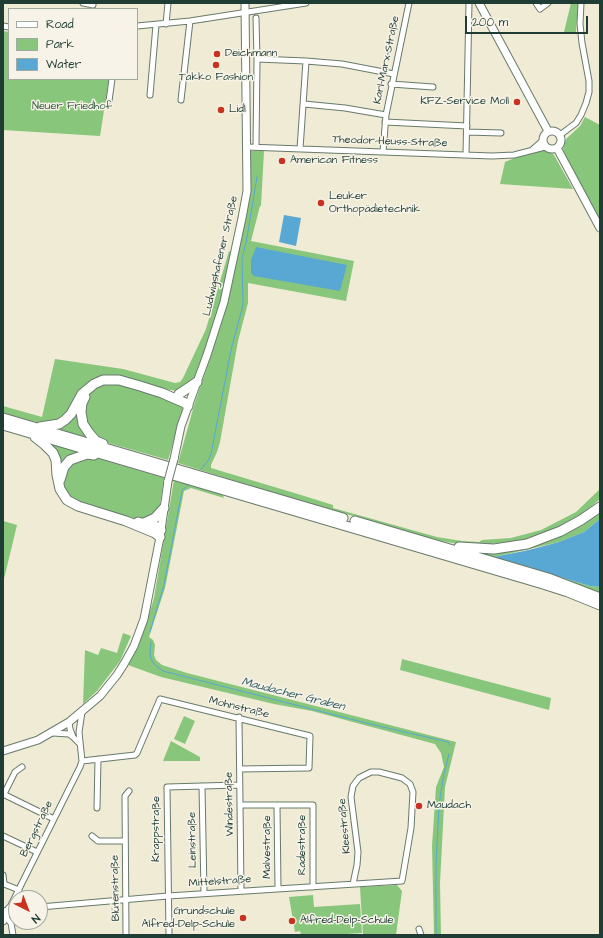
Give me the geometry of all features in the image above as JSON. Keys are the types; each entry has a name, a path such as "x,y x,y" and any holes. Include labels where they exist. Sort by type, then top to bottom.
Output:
{"highway":[{"path":"3,425 33,430 54,425 65,420 71,414 82,394 88,388 103,380 111,379 162,393 188,404"},
{"path":"179,394 197,382"},
{"path":"88,388 82,403 81,412 83,424 88,433 113,454"},
{"path":"162,393 179,394 187,398 188,404"},
{"path":"3,418 33,430 543,584 600,605"},
{"path":"33,430 53,453 56,460 59,485 64,496 72,503 159,534 158,527 144,523 126,521"},
{"path":"59,485 64,467 73,458 87,454 113,454 416,539 548,578 600,598"},
{"path":"416,539 465,548 494,549 527,544 550,536 577,523 600,507"},
{"path":"144,523 155,518 164,508"}],"street":[{"path":"83,3 94,6"},
{"path":"166,24 168,3"},
{"name":"Ludwigshafener Straße","path":"3,751 27,744 52,733 82,712 108,687 124,664 134,646 144,619 168,481 188,404 208,355 228,287 247,191 248,12 246,3"},
{"path":"138,26 190,21 306,3"},
{"name":"Karl-Marx-Straße","path":"383,152 385,122 391,84 409,3"},
{"path":"466,155 469,3"},
{"path":"479,3 548,131"},
{"path":"536,3 540,9 548,3"},
{"path":"560,135 576,123 581,115 589,92 581,30 581,3"},
{"path":"256,18 256,147"},
{"path":"181,100 190,21"},
{"path":"150,95 156,25"},
{"path":"257,59 342,64 394,74"},
{"path":"300,148 306,61"},
{"path":"109,101 112,80"},
{"path":"391,84 433,87"},
{"path":"304,104 345,108 386,115"},
{"path":"385,122 426,124 501,132"},
{"path":"548,131 556,131 560,135 561,143 557,148 551,149 544,144 543,135 548,131"},
{"name":"Theodor-Heuss-Straße","path":"247,147 505,156 514,155 544,144"},
{"path":"557,148 600,228"},
{"name":"Mohnstraße","path":"82,761 131,756 137,753 160,699 238,717 310,736 309,768 240,769"},
{"path":"82,712 79,732 82,761"},
{"name":"Windestraße","path":"238,717 241,891"},
{"path":"69,722 79,732"},
{"path":"69,722 73,736 80,744"},
{"path":"52,733 69,734 73,736"},
{"path":"98,759 98,808"},
{"name":"Bergstraße","path":"19,890 82,761"},
{"path":"22,768 15,772 3,794 54,820"},
{"name":"Kleestraße","path":"353,884 358,852 352,790 359,778 367,773 375,772 405,779 410,784 413,792 411,828 402,881"},
{"name":"Krappstraße","path":"168,896 167,788 239,785"},
{"name":"Leinstraße","path":"202,786 204,893"},
{"name":"Blütenstraße","path":"126,935 125,796 129,791"},
{"name":"Radestraße","path":"240,805 313,805 313,887"},
{"name":"Malvestraße","path":"278,805 278,889"},
{"path":"3,836 37,852"},
{"name":"Blütenstraße","path":"92,836 98,841 125,841"},
{"path":"3,875 4,884 19,890"},
{"name":"Mittelstraße","path":"48,906 204,893 402,881"},
{"path":"168,896 169,935"},
{"path":"7,913 11,923 13,935"},
{"path":"419,929 421,935"}],"green space":[{"path":"571,3 578,3 576,32 564,32"},
{"name":"Neuer Friedhof","path":"3,31 8,32 8,80 109,80 100,136 3,130"},
{"path":"585,117 600,125 600,216 596,216 567,160 563,149 566,139 580,126"},
{"path":"543,149 554,155 573,189 500,184 505,162 524,154"},
{"path":"251,151 264,151 261,206 251,241 354,261 346,301 248,283 248,303 238,341 220,442 211,468 333,505 333,508 437,537 462,541 479,542 482,540 511,538 541,530 576,512 600,489 600,499 581,515 552,531 521,541 476,545 458,544 436,540 332,510 178,463 195,402 212,353 226,305 250,175"},
{"path":"229,251 232,254 218,313 195,376 185,388 178,391 155,388 102,377 63,419 47,425 3,413 3,406 42,417 55,359 123,369 175,383 180,382 206,329"},
{"path":"106,383 119,383 161,396 181,406 183,410 168,460 98,440 87,427 83,408 86,399 97,387"},
{"path":"79,408 94,441 49,428"},
{"path":"46,442 82,452 60,471"},
{"path":"85,456 164,478 159,510 153,516 143,519 132,518 80,504 71,499 63,487 62,478 67,466"},
{"path":"174,480 222,493 224,498 191,488 184,491 165,588 149,637 153,640 155,645 154,655 156,660 162,665 187,673 456,742 445,787 440,883 441,935 434,935 432,846 436,787 444,767 441,753 435,744 312,711 274,704 161,677 128,665 145,628 154,598"},
{"path":"600,510 600,519 584,532 559,542 495,557 590,586 600,587 600,594 474,553 524,547"},
{"path":"3,521 17,525 3,583"},
{"path":"123,633 131,636 120,661 97,691 83,704 85,650 98,655 101,648 117,653"},
{"path":"402,659 551,698 549,710 400,670"},
{"path":"184,716 195,721 185,744 174,739"},
{"path":"171,741 200,757 200,761 163,761"},
{"path":"397,885 402,891 396,935 363,935 360,887"},
{"path":"313,895 314,907 360,904 362,933 301,935 300,931 295,932 289,897"}],"water":[{"path":"284,215 301,218 296,246 279,242"},
{"path":"256,247 347,265 340,291 254,276 251,273 251,260"},
{"path":"600,519 600,587 590,586 494,557 559,542 584,532"}],"waterway":[{"path":"201,469 208,461 211,454 231,350 243,305 242,258 246,243 257,177"},
{"path":"150,632 164,585 182,491 188,485"},
{"name":"Maudacher Graben","path":"151,642 151,659 155,665 163,671 366,723 448,742 450,745"},
{"name":"Maudacher Graben","path":"436,935 436,866 439,805 444,773 449,754"}],"place":[{"name":"Deichmann","path":"217,54"},
{"name":"Takko Fashion","path":"216,65"},
{"name":"KFZ-Service Moll","path":"517,102"},
{"name":"Lidl","path":"221,110"},
{"name":"American Fitness","path":"282,161"},
{"name":"Leuker Orthopädietechnik","path":"321,203"},
{"name":"Maudach","path":"419,806"},
{"name":"Grundschule Alfred-Delp-Schule","path":"243,918"},
{"name":"Alfred-Delp-Schule","path":"292,921"}]}
